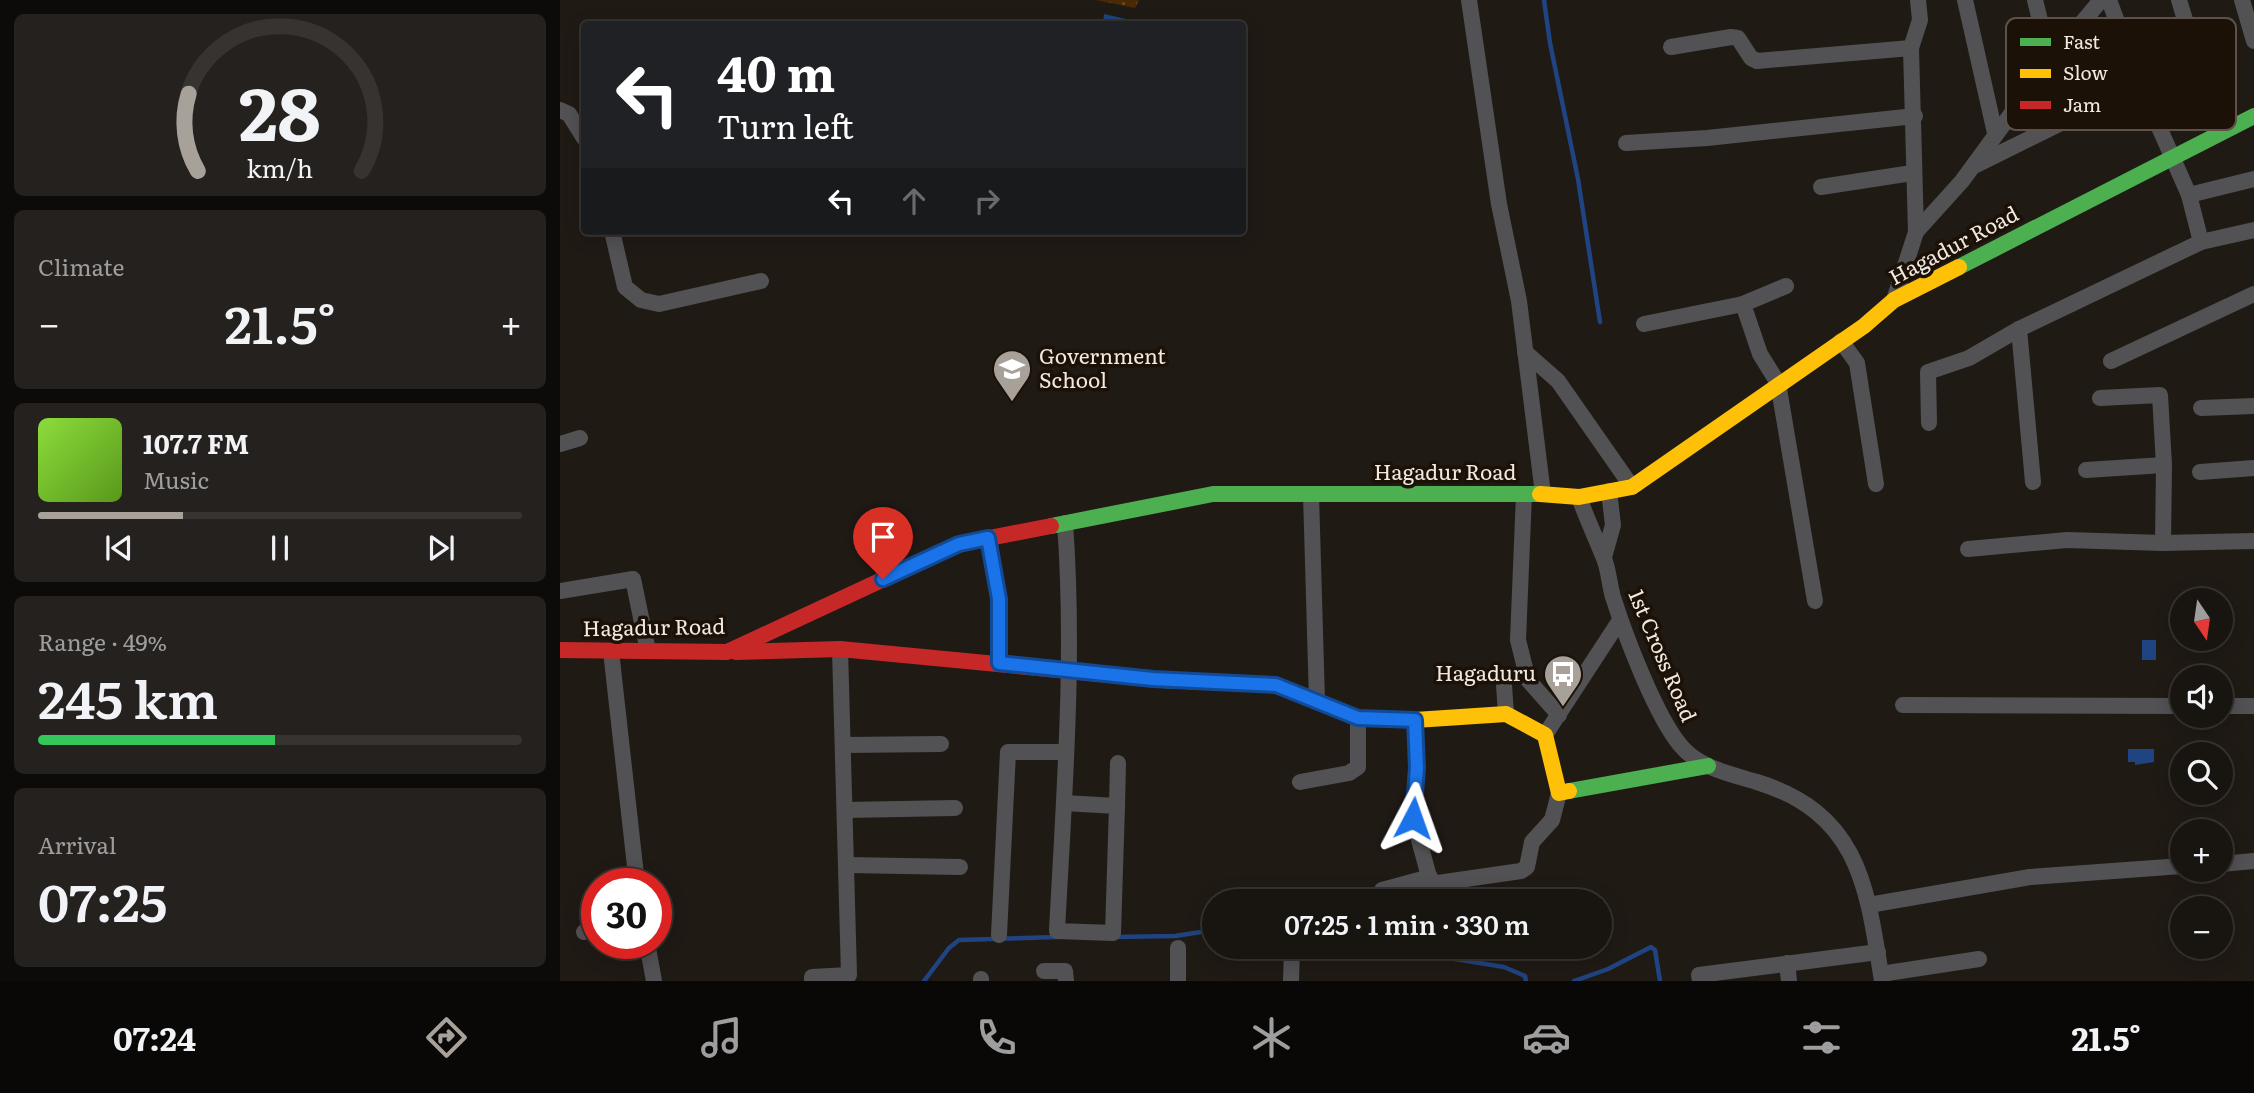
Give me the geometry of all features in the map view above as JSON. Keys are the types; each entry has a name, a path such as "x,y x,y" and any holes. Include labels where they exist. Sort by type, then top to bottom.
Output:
{"street":[{"path":"1469,0 1499,204 1525,352 1543,494"},
{"path":"1894,300 1916,232 1912,173 1915,116 1911,48 1920,20 1918,0"},
{"path":"1965,0 1995,134"},
{"path":"2035,0 2039,18"},
{"path":"2086,18 2101,0"},
{"path":"2109,0 2116,18"},
{"path":"2179,0 2184,18"},
{"path":"2242,0 2254,41"},
{"path":"1671,47 1738,38 1751,58 1757,61 1911,48"},
{"path":"560,110 569,114 581,133"},
{"path":"1626,144 1915,116"},
{"name":"Hagadur Road","path":"2236,124 2254,116"},
{"path":"1916,232 1973,166 2006,119"},
{"path":"1973,166 2046,130"},
{"path":"2161,130 2189,195 2200,242"},
{"name":"Hagadur Road","path":"560,650 727,652 959,544 1213,494 1543,494 1579,497 1632,487 1841,341 1894,300 2223,130"},
{"path":"1821,187 1912,173"},
{"path":"2189,195 2254,179"},
{"path":"1929,424 1928,372 1969,358 2019,329 2200,242 2254,230"},
{"path":"613,235 625,287 640,300 659,304 761,281"},
{"path":"1644,324 1743,304 1786,286"},
{"path":"2111,361 2254,294"},
{"path":"1743,304 1760,354 1778,383 1815,601"},
{"path":"2019,329 2033,482"},
{"path":"1841,341 1857,363 1876,484"},
{"path":"1525,352 1558,381 1632,487"},
{"path":"2101,398 2160,395 2164,465 2163,543"},
{"path":"2201,408 2254,406"},
{"path":"560,444 580,438"},
{"path":"2086,470 2164,465"},
{"path":"2200,471 2254,468"},
{"path":"1604,557 1613,525 1609,491"},
{"path":"1311,494 1317,701"},
{"path":"1524,494 1518,640 1528,680 1559,715"},
{"name":"1st Cross Road","path":"1579,497 1604,557 1620,620 1669,732 1683,750 1708,766 1786,791 1825,816 1845,840 1860,869 1882,978"},
{"path":"1065,523 1070,596 1070,672 1057,931 1113,933 1118,763"},
{"path":"988,538 999,599 999,663"},
{"path":"1968,549 2067,540 2163,543 2254,541"},
{"path":"560,591 634,579 648,651"},
{"path":"1545,735 1620,620"},
{"path":"812,981 813,977 849,975 840,649"},
{"path":"727,652 840,649 1070,672 1276,685 1358,718 1415,720 1506,714 1545,735 1559,793 1552,820 1532,842 1527,867 1521,871 1431,884 1413,818 1417,768 1415,720"},
{"path":"611,651 635,868"},
{"path":"1504,685 1506,714"},
{"path":"1903,705 2170,706"},
{"path":"2233,706 2254,706"},
{"path":"1300,782 1349,773 1358,767 1358,718"},
{"path":"843,745 941,744"},
{"path":"999,935 1008,752 1065,752"},
{"path":"1559,793 1708,766"},
{"path":"1063,803 1117,806"},
{"path":"845,810 955,808"},
{"path":"2233,862 2254,861"},
{"path":"846,865 960,866"},
{"path":"1869,905 2030,877 2170,867"},
{"path":"1386,889 1430,877"},
{"path":"1178,948 1178,981"},
{"path":"1700,981 1699,975 1878,952"},
{"path":"650,959 654,981"},
{"path":"1291,981 1292,959"},
{"path":"1882,978 1979,959"},
{"path":"1787,963 1789,981"},
{"path":"1044,971 1065,971 1066,981"}],"shaded area":[{"path":"1096,0 1139,0 1135,8"}],"water":[{"path":"1104,14 1127,21 1103,21"},
{"path":"2142,640 2156,640 2156,660 2142,660"},
{"path":"2128,749 2154,749 2154,762 2135,765 2135,762 2128,762"}],"waterway":[{"path":"1544,0 1550,43 1578,179 1600,322"},
{"path":"1114,937 1175,936 1202,932"},
{"path":"924,981 949,948 959,940 1057,937"},
{"path":"1574,981 1608,969 1651,947 1655,950 1660,981"},
{"path":"1455,959 1504,967 1525,976 1526,981"}],"traffic: fast":[{"path":"2236,125 2254,116"},
{"path":"1959,267 2227,130"},
{"path":"1051,526 1213,494 1540,494"},
{"path":"1569,791 1708,766"}],"traffic: slow":[{"path":"1540,494 1579,497 1632,487 1864,326 1894,300 1959,267"},
{"path":"1163,680 1276,685 1358,718 1415,720 1506,714 1545,735 1559,793 1569,791"}],"traffic: jam":[{"path":"560,650 727,652 959,544 1051,526"},
{"path":"736,652 840,649 1163,680"}],"place":[{"name":"Government School","path":"1012,403"},
{"name":"Hagaduru","path":"1563,708"}],"route":[{"path":"883,579 959,544 988,538 999,599 999,663 1153,679 1276,685 1358,718 1415,720 1417,768 1413,818"}]}
